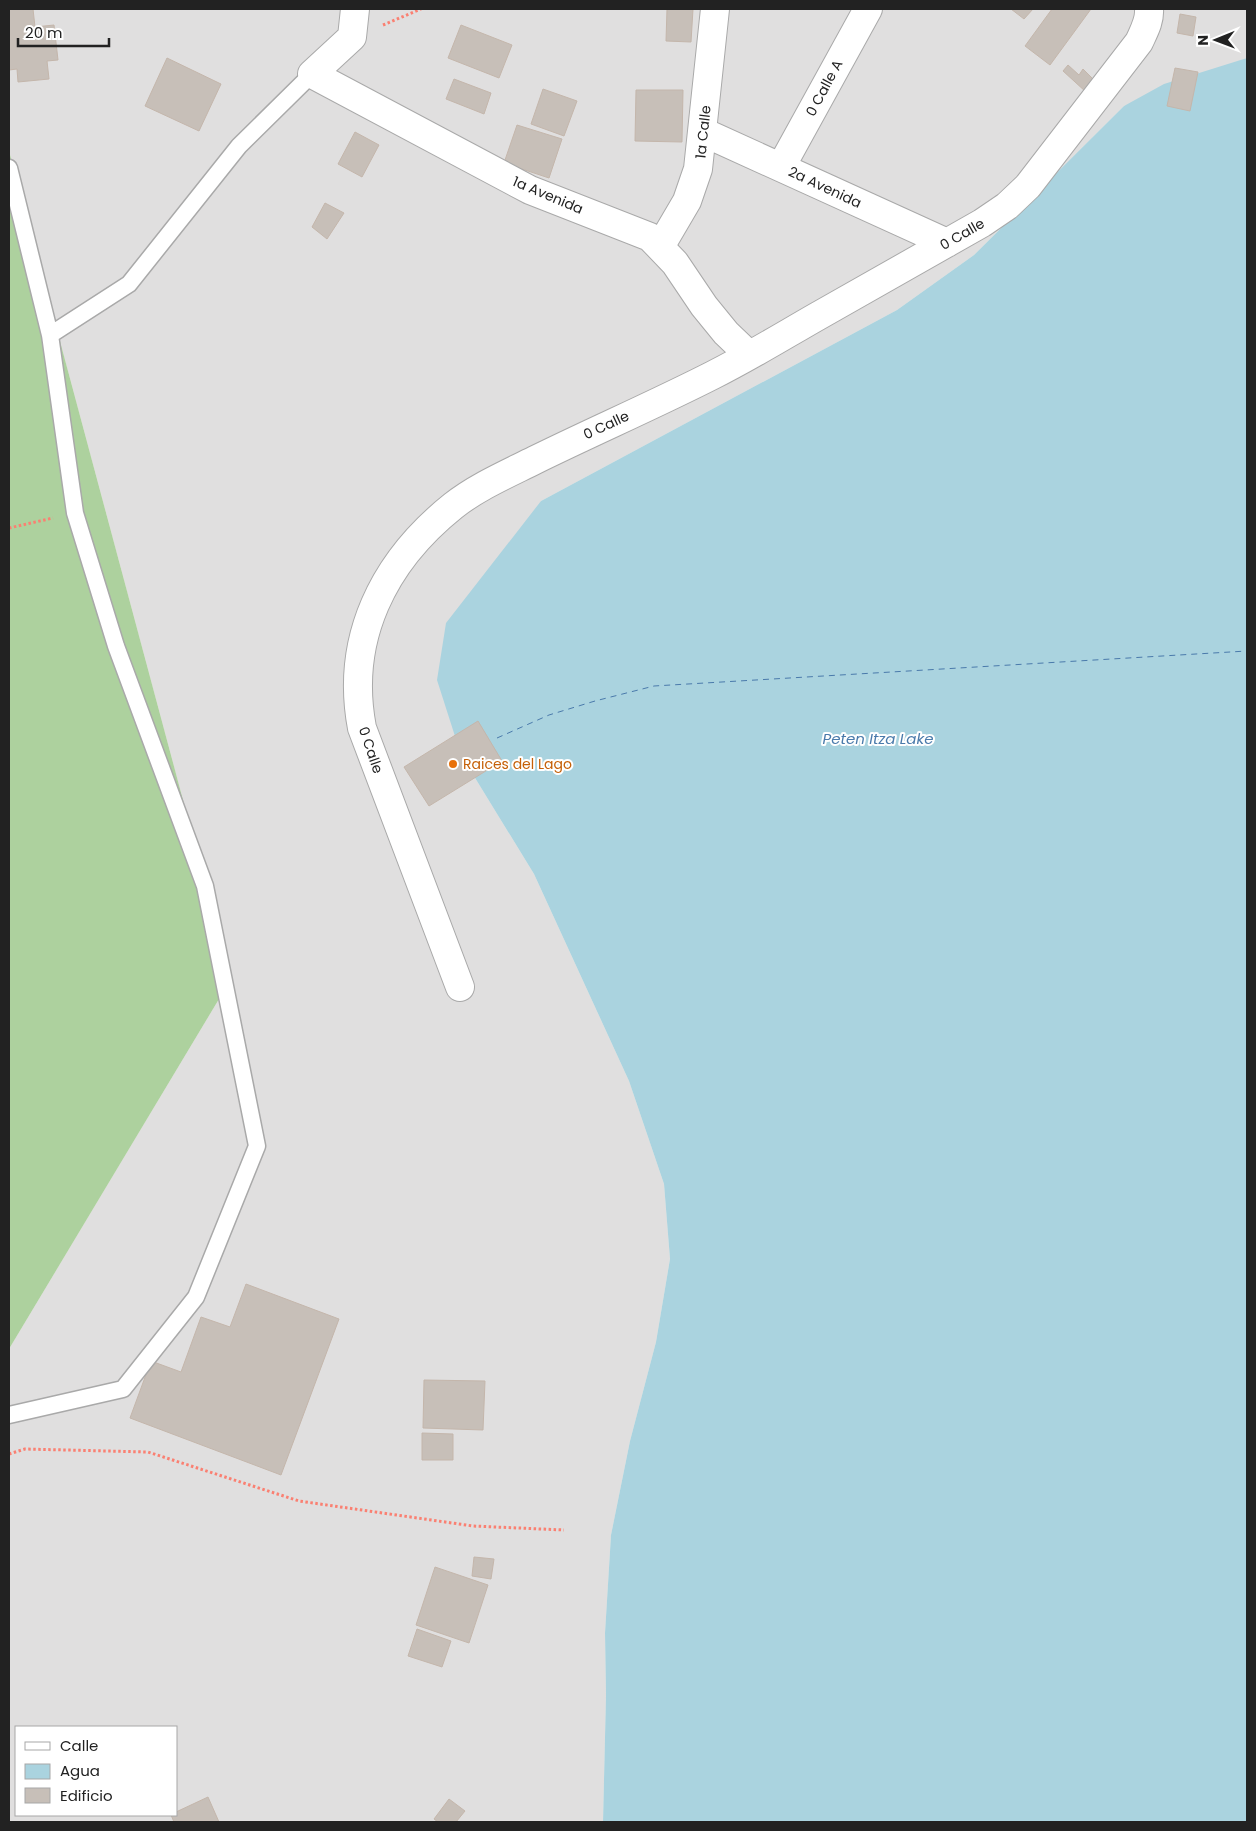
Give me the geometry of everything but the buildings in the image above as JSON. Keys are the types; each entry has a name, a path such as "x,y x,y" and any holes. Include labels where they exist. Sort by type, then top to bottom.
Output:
{"street":[{"path":"312,74 352,37 355,9"},
{"name":"1a Calle","path":"660,247 687,201 698,169 715,9"},
{"name":"0 Calle A","path":"781,167 868,9"},
{"name":"0 Calle","path":"460,987 362,728 358,708 360,656 376,598 392,570 408,550 452,506 474,491 578,438 713,375 982,223 1006,206 1028,186 1139,42 1150,15 1149,9"},
{"name":"1a Avenida","path":"312,74 530,190 650,237 675,263 715,320 749,355"},
{"name":"2a Avenida","path":"703,132 946,243"}],"lane":[{"path":"50,335 129,284 239,146 312,74"},
{"path":"9,168 50,335 76,513 116,646 205,886 257,1146 196,1297 123,1389 9,1415"}],"path":[{"path":"352,37 421,9"},
{"path":"9,528 76,513"},
{"path":"9,1454 25,1449 148,1452 299,1501 473,1526 564,1530"}],"shaded area":[{"path":"9,9 1247,9 1247,58 1124,106 974,255 897,310 541,501 461,755 534,874 629,1081 664,1184 670,1259 656,1342 630,1441 611,1535 605,1633 606,1695 603,1822 9,1822 9,1349 231,979 9,151"}],"green space":[{"path":"9,151 231,979 9,1349"}],"water":[{"name":"Peten Itza Lake","path":"1247,58 1247,1822 603,1822 606,1695 605,1633 611,1535 630,1441 656,1342 670,1259 664,1184 629,1081 534,874 461,755 437,680 446,623 541,501 897,310 974,255 1124,106 1164,84"}],"ferry route":[{"path":"497,738 549,715 654,686 1247,651"}],"place":[{"name":"Raices del Lago","path":"453,764"}]}
